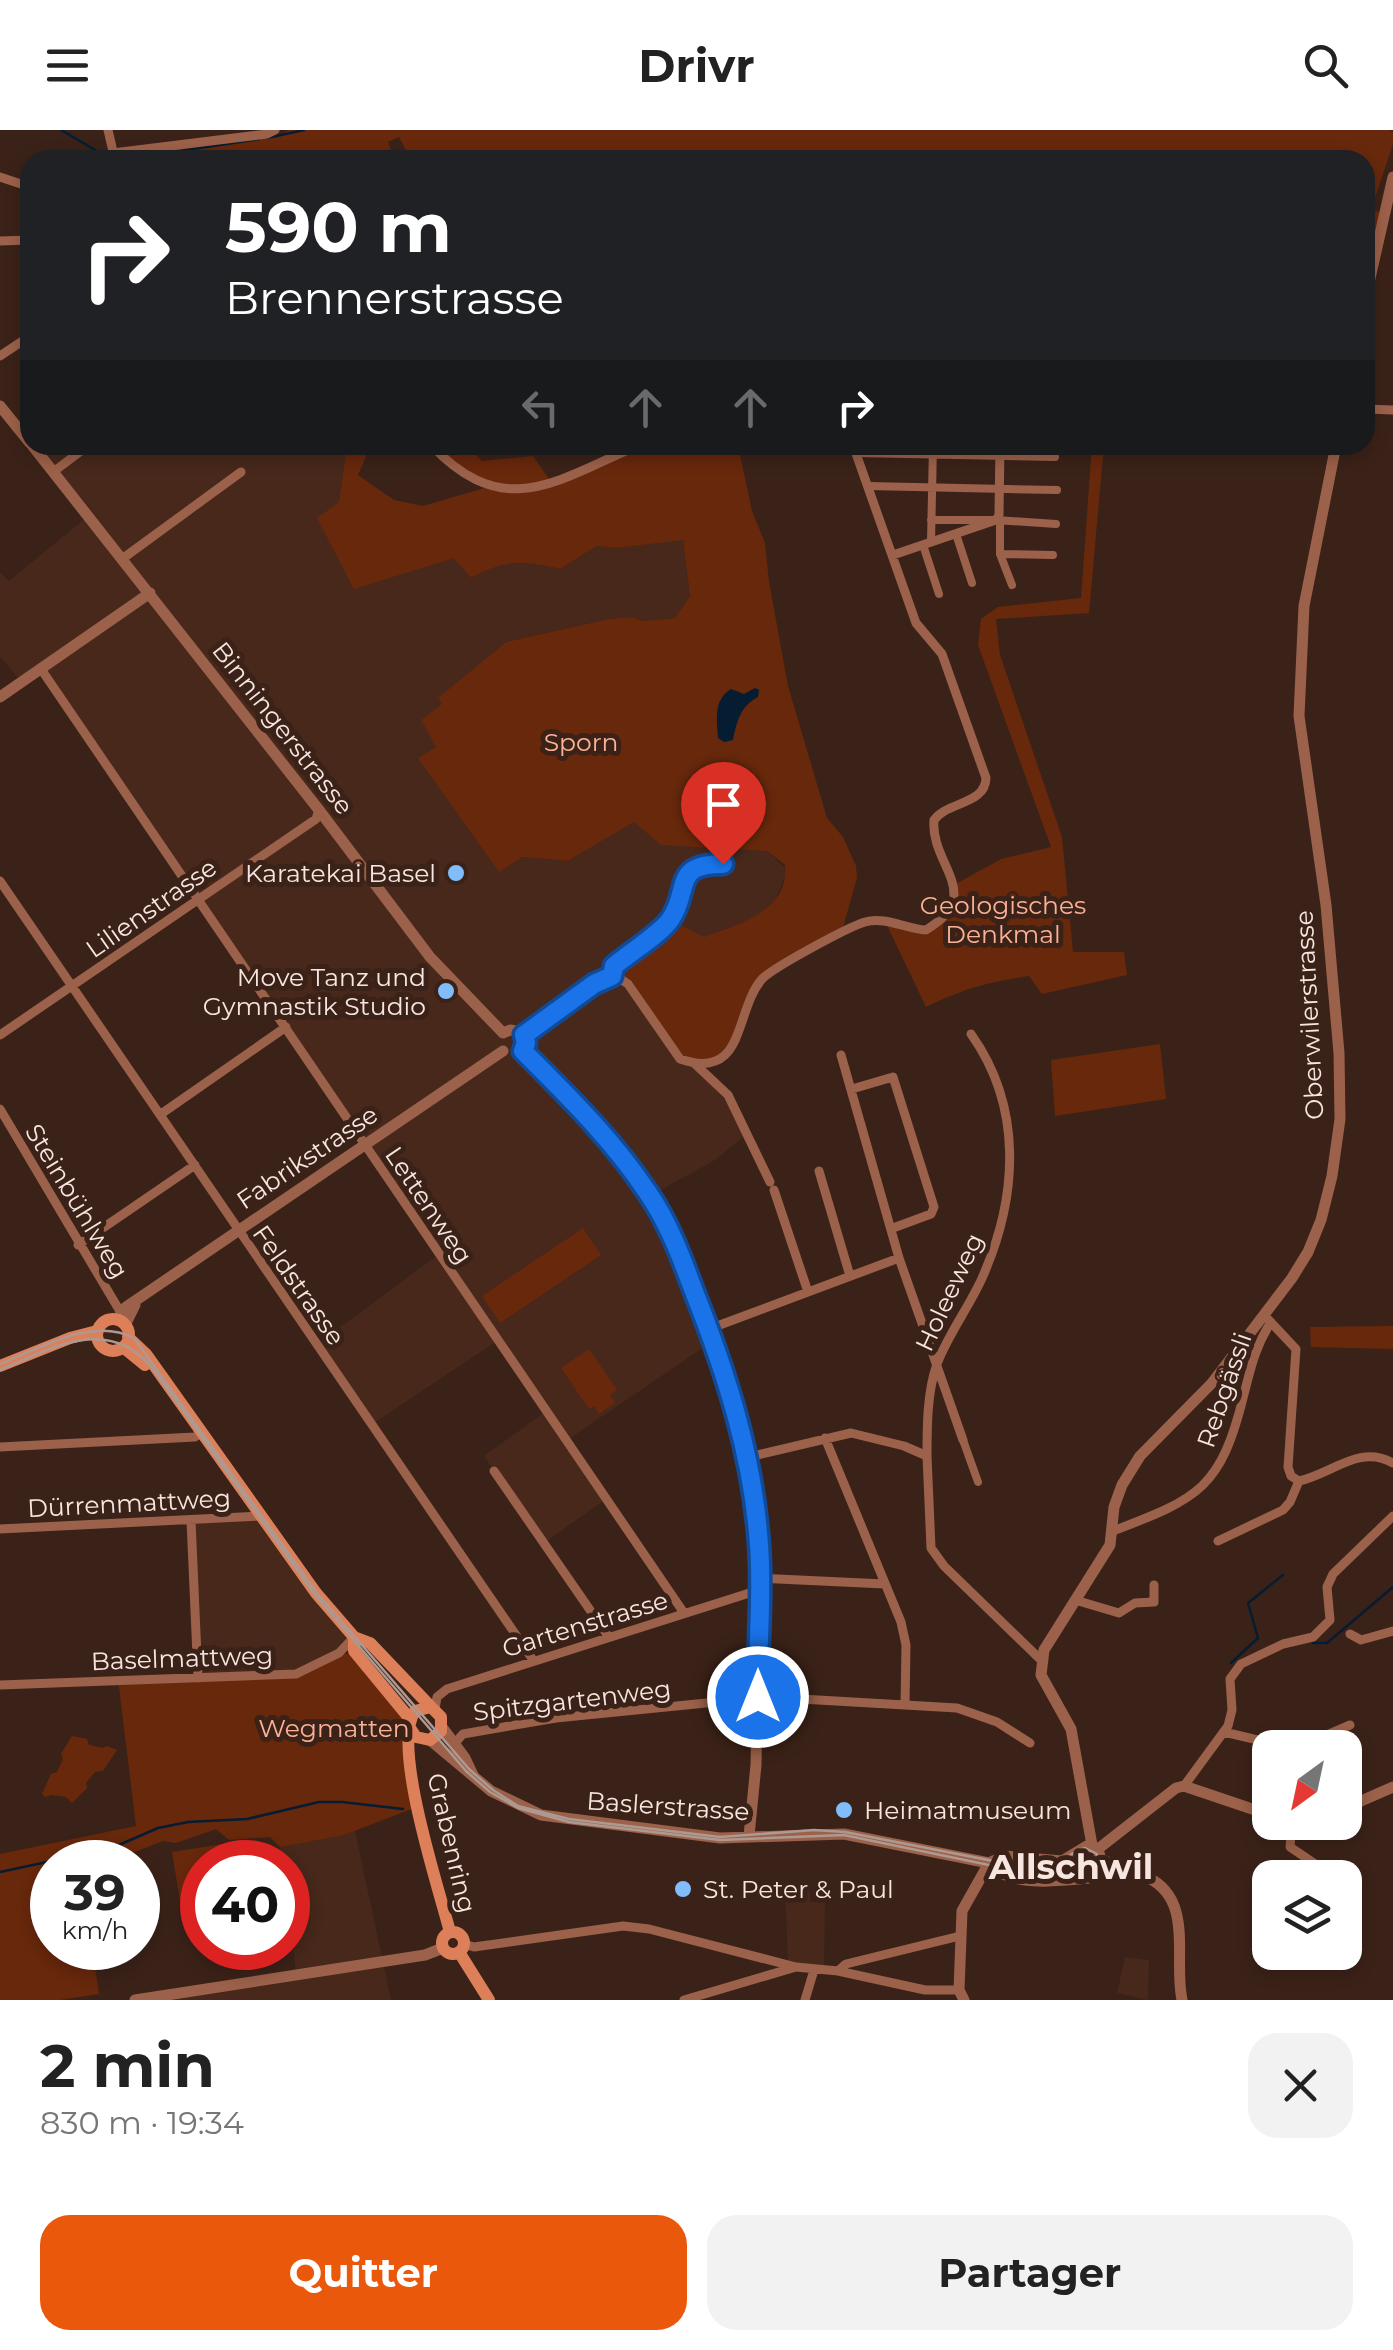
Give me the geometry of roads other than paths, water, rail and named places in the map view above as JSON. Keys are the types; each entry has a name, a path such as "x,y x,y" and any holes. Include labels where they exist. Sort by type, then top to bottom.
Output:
{"main road":[{"path":"98,1336 106,1320 123,1328 146,1354 296,1568 354,1637 370,1643 442,1717 439,1734 428,1740 416,1736 354,1651 354,1637"},
{"path":"98,1336 111,1350 123,1328"},
{"path":"0,1366 52,1345 98,1336"},
{"path":"410,1723 418,1709 433,1708"},
{"name":"Grabenring","path":"410,1723 408,1751 429,1862 450,1932"},
{"name":"Grabenring","path":"411,1764 428,1740"},
{"path":"450,1932 460,1933 462,1948 450,1953 444,1948 443,1938 450,1932"},
{"name":"Grabenring","path":"462,1948 489,2000"}],"street":[{"path":"156,150 275,130"},
{"path":"1375,256 1393,178"},
{"name":"Binningerstrasse","path":"0,406 20,431"},
{"name":"Binningerstrasse","path":"40,455 430,956 503,1034"},
{"path":"53,472 76,455"},
{"path":"442,455 457,469 490,487 514,490 528,490 615,455"},
{"path":"695,1064 715,1061 733,1047 752,994 769,973 785,962 865,922 885,921 926,930 948,914 954,900 954,884 933,831 934,820 945,809 978,796 987,784 942,654 916,623 910,608 856,455"},
{"path":"932,455 927,543 940,594"},
{"path":"1000,455 1000,554 1012,585"},
{"path":"1039,455 1055,457"},
{"name":"Oberwilerstrasse","path":"1041,1660 1110,1544 1114,1507 1122,1484 1140,1456 1212,1383 1268,1318 1308,1252 1332,1176 1340,1119 1339,1053 1326,904 1299,716 1304,606 1334,455"},
{"path":"122,558 241,472"},
{"path":"868,486 1057,490"},
{"path":"931,520 1056,524"},
{"path":"893,555 998,521"},
{"path":"956,534 972,583"},
{"path":"1000,554 1053,556"},
{"path":"0,696 150,593"},
{"name":"Lettenweg","path":"41,668 684,1613"},
{"name":"Lilienstrasse","path":"0,1034 316,819 319,810"},
{"path":"612,976 614,966 670,920 684,878 692,869 723,864"},
{"name":"Feldstrasse","path":"0,881 534,1660"},
{"path":"0,908 13,900"},
{"path":"612,976 628,984 680,1059 695,1064 728,1095 772,1186 808,1292"},
{"path":"524,1035 594,984 612,976"},
{"path":"161,1114 286,1027"},
{"path":"514,1030 524,1035 523,1051 510,1056 503,1051 503,1034 514,1030"},
{"name":"Holeeweg","path":"970,1034 989,1060 1008,1118 1010,1148 1003,1218 984,1275 937,1364 927,1432 931,1548 944,1566 1041,1660"},
{"name":"Fabrikstrasse","path":"123,1328 137,1302 503,1051"},
{"path":"523,1051 605,1135 650,1195 672,1237 709,1329 749,1457 760,1548 758,1697 750,1836"},
{"path":"841,1056 900,1258 978,1482"},
{"path":"852,1089 892,1076 934,1206 931,1214 893,1228"},
{"name":"Steinbühlweg","path":"0,1109 123,1328"},
{"path":"78,1245 195,1165"},
{"path":"819,1170 850,1276"},
{"path":"709,1329 900,1258"},
{"path":"1268,1318 1296,1349 1288,1467 1298,1481"},
{"name":"Rebgässli","path":"1113,1531 1172,1508 1197,1493 1223,1460 1235,1432 1256,1344 1268,1318"},
{"path":"0,1447 195,1437 200,1434 192,1420"},
{"path":"749,1457 851,1434 904,1446 927,1456"},
{"path":"825,1438 904,1634 905,1705"},
{"path":"1218,1541 1282,1510 1290,1502 1298,1481 1371,1454 1393,1463"},
{"path":"494,1471 608,1636"},
{"name":"Dürrenmattweg","path":"0,1529 260,1516"},
{"path":"1184,1786 1224,1732 1232,1710 1230,1679 1242,1664 1274,1648 1313,1637 1330,1620 1327,1587 1333,1574 1393,1516"},
{"path":"191,1521 198,1678"},
{"name":"Gartenstrasse","path":"433,1708 437,1696 447,1689 684,1613 759,1584 886,1584"},
{"path":"1075,1600 1119,1613 1135,1604 1154,1602 1154,1585"},
{"path":"1350,1634 1360,1640 1393,1631"},
{"name":"Baselmattweg","path":"0,1685 296,1674 339,1653 354,1637"},
{"path":"989,1863 994,1870 1008,1875 1055,1880 1089,1878 1100,1868 1071,1727 1040,1675 1041,1660"},
{"name":"Spitzgartenweg","path":"455,1743 462,1734 556,1718 758,1697 973,1712 1030,1742"},
{"path":"1338,1730 1350,1725"},
{"name":"Baslerstrasse","path":"442,1727 473,1775"},
{"path":"1224,1732 1252,1738"},
{"name":"Baslerstrasse","path":"428,1740 503,1799 541,1816 670,1834 844,1834 989,1863"},
{"path":"462,1948 623,1926 650,1929 796,1967 838,1971 962,1995 960,1936 965,1902 989,1863 1004,1856 1062,1861 1098,1851 1176,1788 1184,1786 1252,1809"},
{"path":"1362,1801 1393,1787"},
{"path":"1291,1840 1290,1847 1309,1860"},
{"path":"1098,1851 1149,1878 1173,1899 1179,1924 1178,1981 1182,2000"},
{"path":"838,1971 846,1964 960,1936"},
{"path":"136,2000 425,1955 444,1948"},
{"path":"684,2000 796,1967"},
{"path":"804,2000 814,1970"}],"water":[{"path":"731,689 744,694 759,690 758,697 741,714 733,740 724,742 718,738 717,724 721,699"}],"waterway":[{"path":"61,130 95,150"},
{"path":"267,138 304,130"},
{"path":"187,150 259,139"},
{"path":"1231,1663 1258,1638 1248,1603 1283,1575"},
{"path":"1313,1643 1327,1643 1393,1587"},
{"path":"0,1872 112,1848 158,1828 188,1822 247,1819 319,1802 403,1809"}],"tram line":[{"path":"0,1364 83,1333 118,1332 134,1338 317,1593 469,1769 518,1806 569,1819 720,1837 814,1830 845,1832 1039,1870 1052,1868 1085,1848 1097,1854 1098,1869 1085,1877 1028,1873 844,1835 720,1840 569,1822 518,1808 490,1792 466,1771 315,1595 153,1369 136,1352 99,1339 80,1341 0,1370"}],"place":[{"name":"Karatekai Basel","path":"456,873"},
{"name":"Move Tanz und Gymnastik Studio","path":"446,991"},
{"name":"Heimatmuseum","path":"844,1810"},
{"name":"St. Peter & Paul","path":"683,1889"}],"district":[{"name":"Allschwil","path":"1071,1867"}],"park label":[{"name":"Sporn","path":"581,742"},
{"name":"Geologisches Denkmal","path":"1003,920"},
{"name":"Wegmatten","path":"334,1728"}]}
